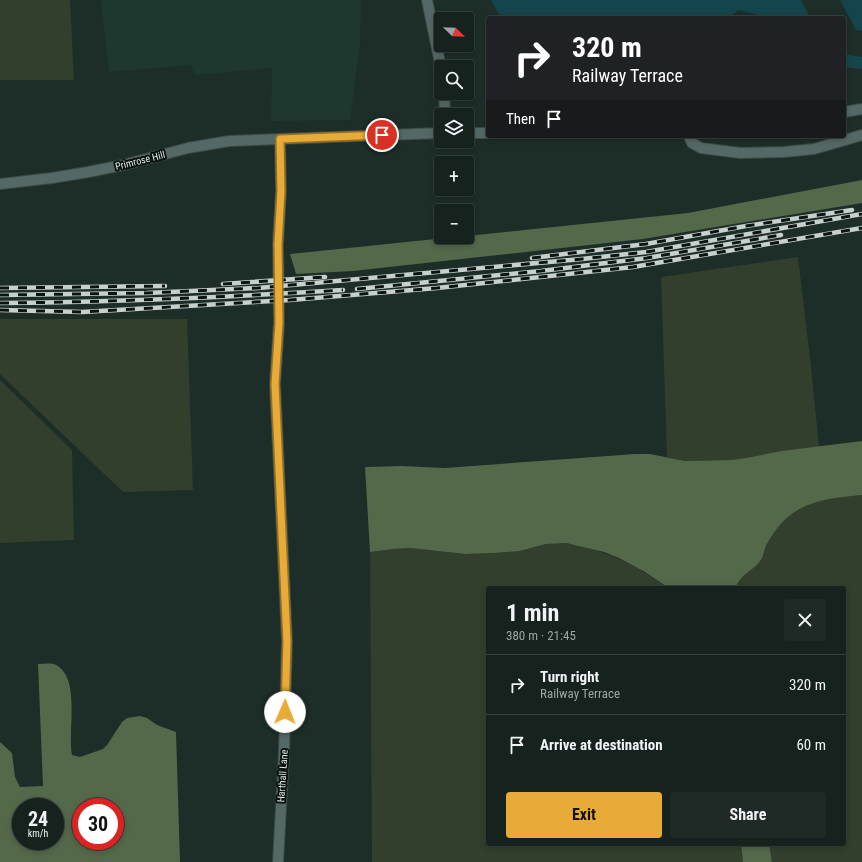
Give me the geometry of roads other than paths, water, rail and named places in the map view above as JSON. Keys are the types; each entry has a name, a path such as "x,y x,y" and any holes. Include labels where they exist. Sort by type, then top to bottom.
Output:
{"street":[{"path":"427,0 439,60"},
{"path":"846,112 862,109"},
{"path":"474,133 486,132"},
{"name":"Primrose Hill","path":"0,184 88,172 123,165 188,148 229,141 434,133"},
{"path":"690,138 692,143 701,148 740,153 784,152 814,149 862,135"},
{"name":"Harthall Lane","path":"278,862 284,754 287,641 275,384 279,323 278,244 281,191 280,139"}],"water":[{"path":"491,0 801,0 809,16 759,16 738,10 732,16 500,16"},
{"path":"840,0 862,0 862,31 856,30"},
{"path":"846,54 862,57 862,69 846,67"}],"railway":[{"path":"532,258 646,244 746,226 852,210"},
{"path":"0,295 147,293 258,288 582,259 646,252 862,214"},
{"path":"0,310 82,312 290,300 437,288 633,267 862,228"},
{"path":"357,289 541,271 647,258 781,235"},
{"path":"223,284 325,277"},
{"path":"0,288 165,286"},
{"path":"0,303 172,299 343,290"}]}
